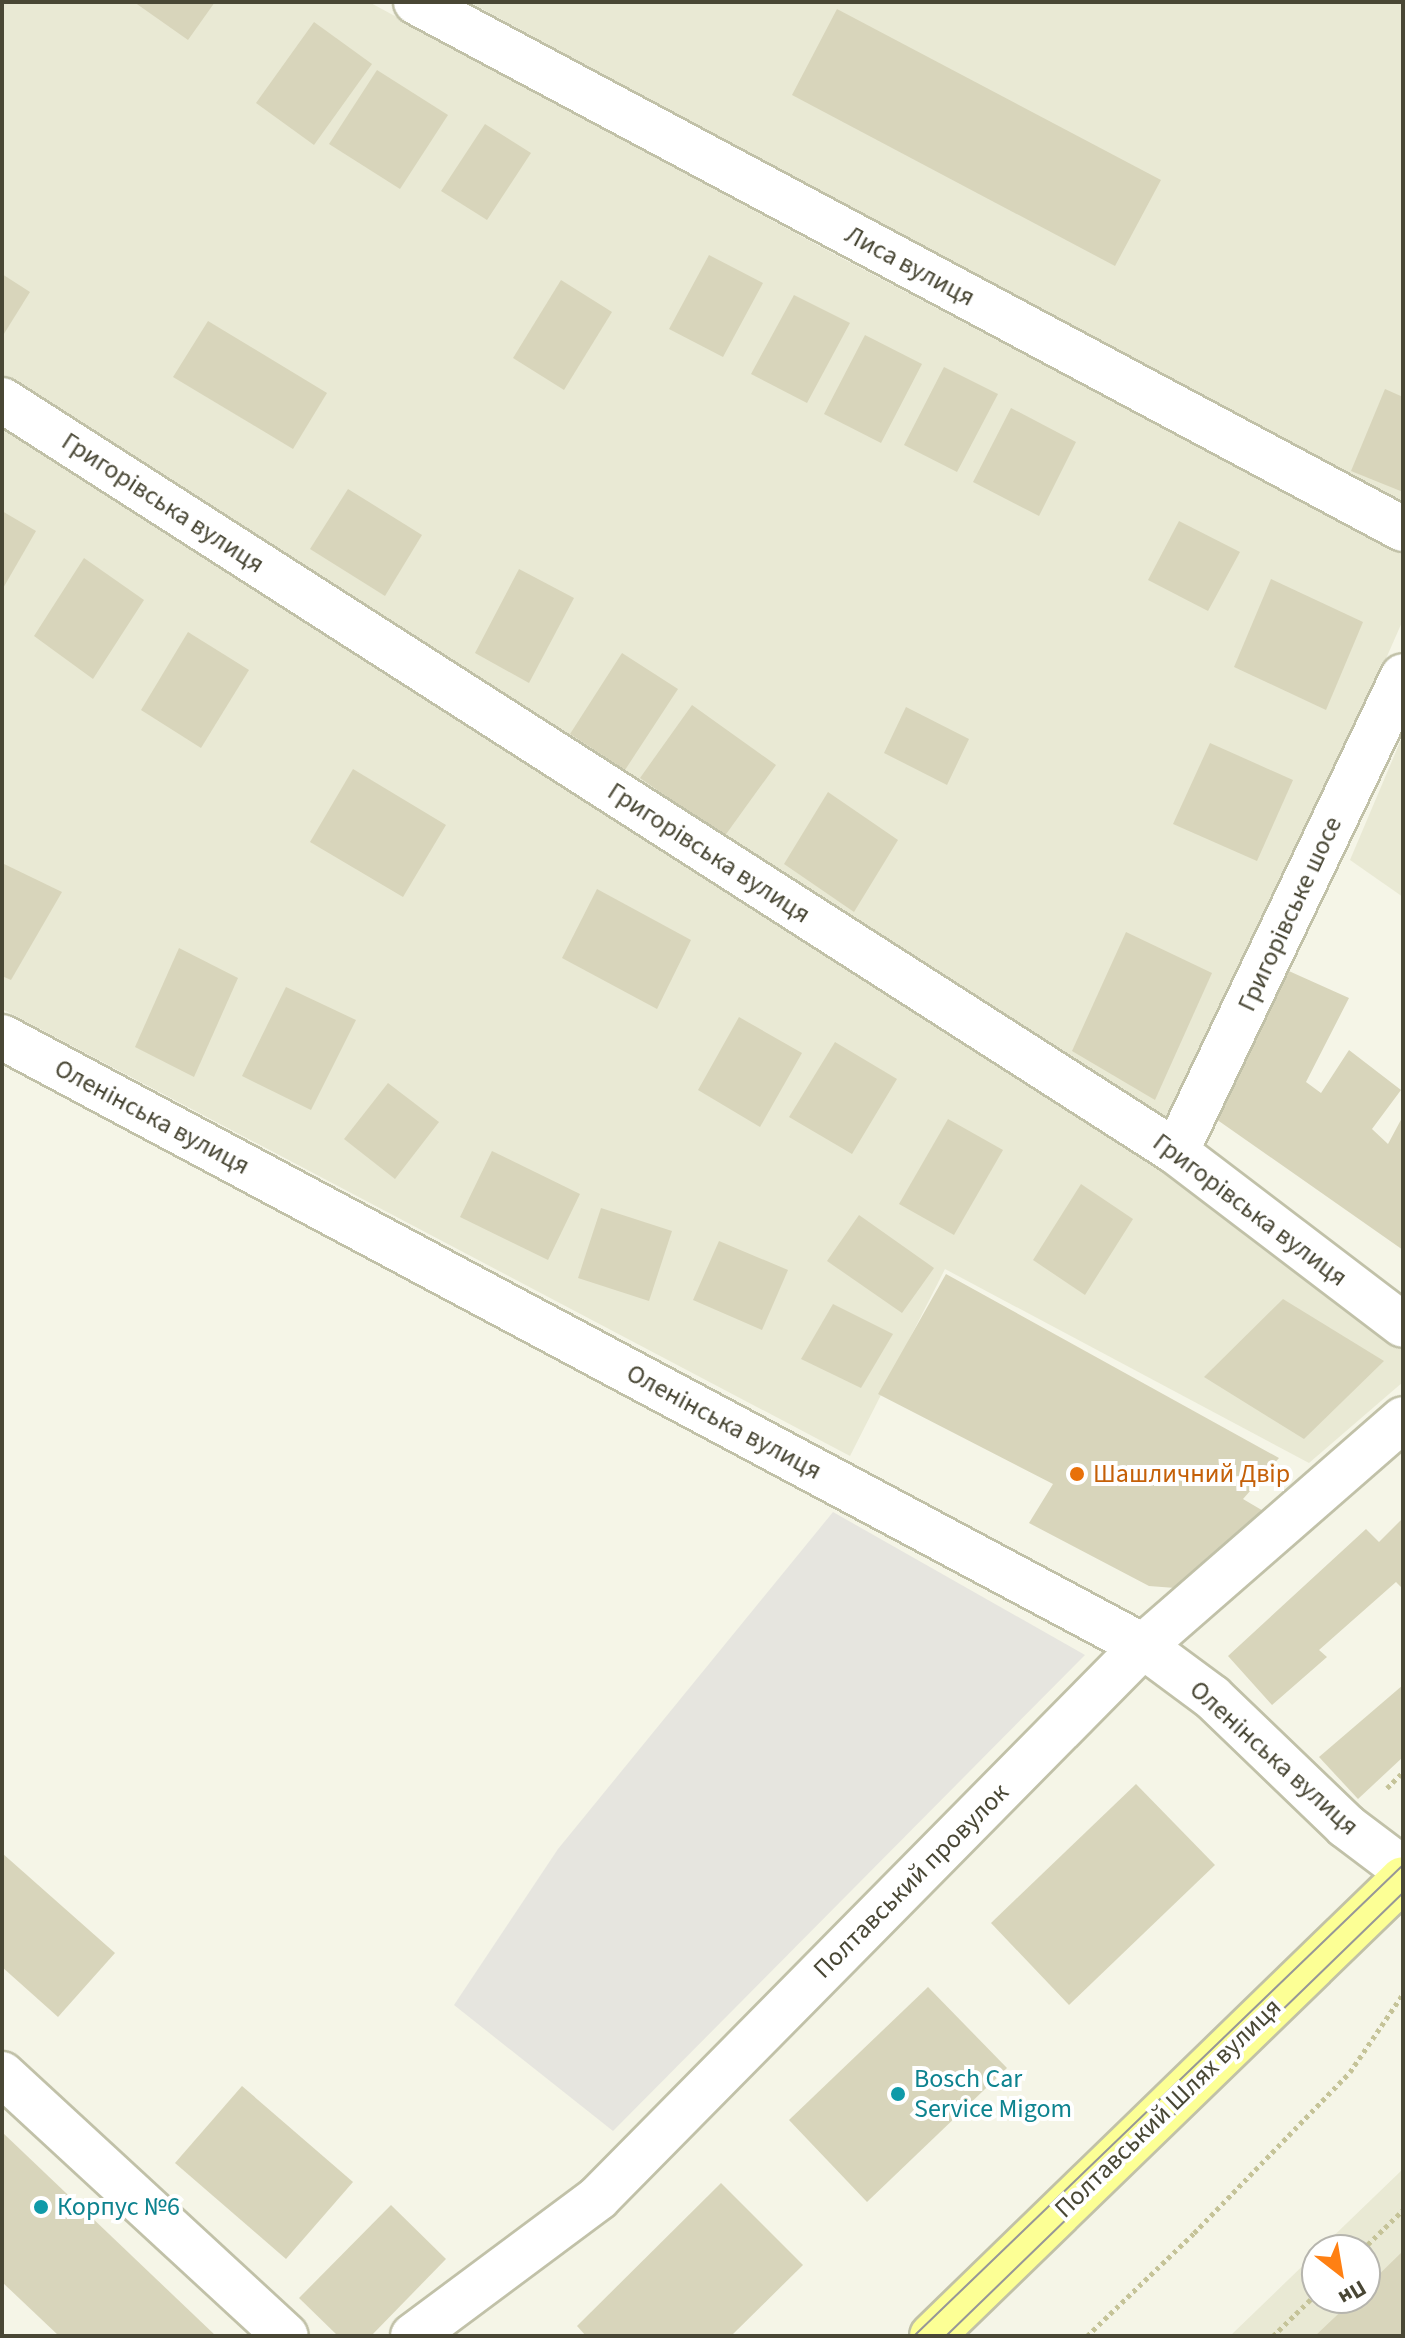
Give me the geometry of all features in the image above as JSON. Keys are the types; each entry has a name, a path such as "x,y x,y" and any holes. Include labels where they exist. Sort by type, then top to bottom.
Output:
{"main road":[{"name":"Полтавський Шлях вулиця","path":"932,2336 1403,1879"}],"street":[{"name":"Лиса вулиця","path":"416,2 1403,529"},
{"name":"Григорівська вулиця","path":"2,400 1176,1152 1403,1325"},
{"name":"Григорівське шосе","path":"1176,1152 1403,676"},
{"name":"Оленінська вулиця","path":"2,1037 1143,1646 1212,1697 1346,1826 1403,1869"},
{"name":"Полтавський провулок","path":"413,2336 598,2198 1143,1646 1403,1419"},
{"path":"2,2074 286,2336"}],"path":[{"path":"1387,1788 1403,1772"},
{"path":"1087,2336 1194,2233 1350,2072 1403,1994"},
{"path":"1378,2234 1403,2210"},
{"path":"1273,2336 1301,2309"}],"shaded area":[{"path":"2,2 369,2 836,255 1403,555 1403,620 1162,1167 1403,1348 1403,1382 1309,1463 945,1269 850,1456 2,1009"},
{"path":"469,2 1403,2 1403,507"},
{"path":"1403,735 1403,897 1350,860"},
{"path":"833,1512 1085,1655 613,2131 454,2005 558,1849"},
{"path":"1403,2169 1403,2336 1230,2336 1301,2267 1301,2314 1381,2314 1381,2234 1336,2234"}],"building":[{"path":"134,2 215,2 188,40"},
{"path":"837,9 1161,180 1115,266 792,95"},
{"path":"314,22 372,64 314,145 256,103"},
{"path":"377,70 448,115 400,189 329,144"},
{"path":"485,124 531,153 487,220 441,191"},
{"path":"709,255 763,283 723,357 669,329"},
{"path":"2,274 30,292 2,337"},
{"path":"561,280 612,312 564,390 513,358"},
{"path":"794,295 850,323 807,403 751,374"},
{"path":"208,321 327,393 293,449 173,377"},
{"path":"865,335 922,364 881,443 824,414"},
{"path":"944,367 998,394 957,472 904,445"},
{"path":"1385,389 1403,397 1403,492 1351,471"},
{"path":"1011,408 1076,442 1039,516 973,482"},
{"path":"348,489 422,535 385,596 310,549"},
{"path":"2,511 36,531 2,590"},
{"path":"1179,521 1240,552 1208,611 1148,580"},
{"path":"84,558 144,600 93,679 34,636"},
{"path":"519,569 574,598 529,683 475,653"},
{"path":"1271,579 1363,622 1326,710 1234,667"},
{"path":"188,632 249,670 201,748 141,710"},
{"path":"622,653 678,689 625,770 570,734"},
{"path":"692,705 776,765 724,837 640,778"},
{"path":"906,707 969,739 947,785 884,753"},
{"path":"1210,743 1293,780 1257,861 1173,824"},
{"path":"353,769 446,825 403,897 310,842"},
{"path":"828,792 898,840 854,912 784,864"},
{"path":"2,863 62,892 11,980 2,976"},
{"path":"597,889 691,940 657,1009 562,958"},
{"path":"1126,932 1212,973 1155,1100 1072,1051"},
{"path":"179,948 238,978 194,1077 135,1047"},
{"path":"1271,963 1349,998 1306,1082 1321,1093 1349,1050 1401,1090 1372,1129 1388,1144 1403,1116 1403,1250 1206,1112"},
{"path":"286,987 356,1020 311,1110 242,1076"},
{"path":"739,1017 802,1053 760,1127 698,1090"},
{"path":"835,1042 897,1079 852,1154 789,1117"},
{"path":"388,1083 439,1122 395,1179 344,1139"},
{"path":"948,1119 1003,1150 954,1235 899,1204"},
{"path":"492,1151 580,1194 548,1260 460,1217"},
{"path":"1081,1184 1133,1219 1085,1295 1033,1260"},
{"path":"601,1208 672,1231 649,1301 578,1278"},
{"path":"859,1215 934,1268 902,1313 827,1261"},
{"path":"719,1241 788,1270 762,1330 693,1300"},
{"path":"946,1274 1279,1458 1243,1499 1265,1512 1199,1575 1175,1588 1149,1586 1029,1523 1053,1484 878,1394"},
{"path":"1283,1299 1384,1361 1304,1439 1204,1377"},
{"path":"833,1304 893,1334 861,1388 801,1359"},
{"path":"1403,1518 1403,1589 1396,1582 1319,1650 1327,1657 1272,1705 1228,1656 1366,1529 1379,1542"},
{"path":"1403,1685 1403,1757 1358,1799 1319,1757"},
{"path":"1136,1784 1215,1865 1069,2005 991,1923"},
{"path":"2,1853 115,1953 58,2017 2,1967"},
{"name":"Bosch Car Service Migom","path":"928,1987 1007,2068 867,2202 789,2120"},
{"path":"242,2086 353,2182 286,2259 175,2163"},
{"name":"Корпус №6","path":"2,2132 216,2336 59,2336 2,2282"},
{"path":"721,2183 803,2265 731,2336 586,2336 577,2326"},
{"path":"391,2205 446,2259 371,2336 338,2336 299,2298"},
{"path":"1403,2251 1403,2336 1315,2336 1338,2314 1381,2314 1381,2272"}],"tram line":[{"path":"914,2336 1403,1865"},
{"path":"946,2336 1403,1893"}],"place":[{"name":"Шашличний Двір","path":"1077,1474"},
{"name":"Bosch Car Service Migom","path":"898,2094"},
{"name":"Корпус №6","path":"41,2207"}]}
